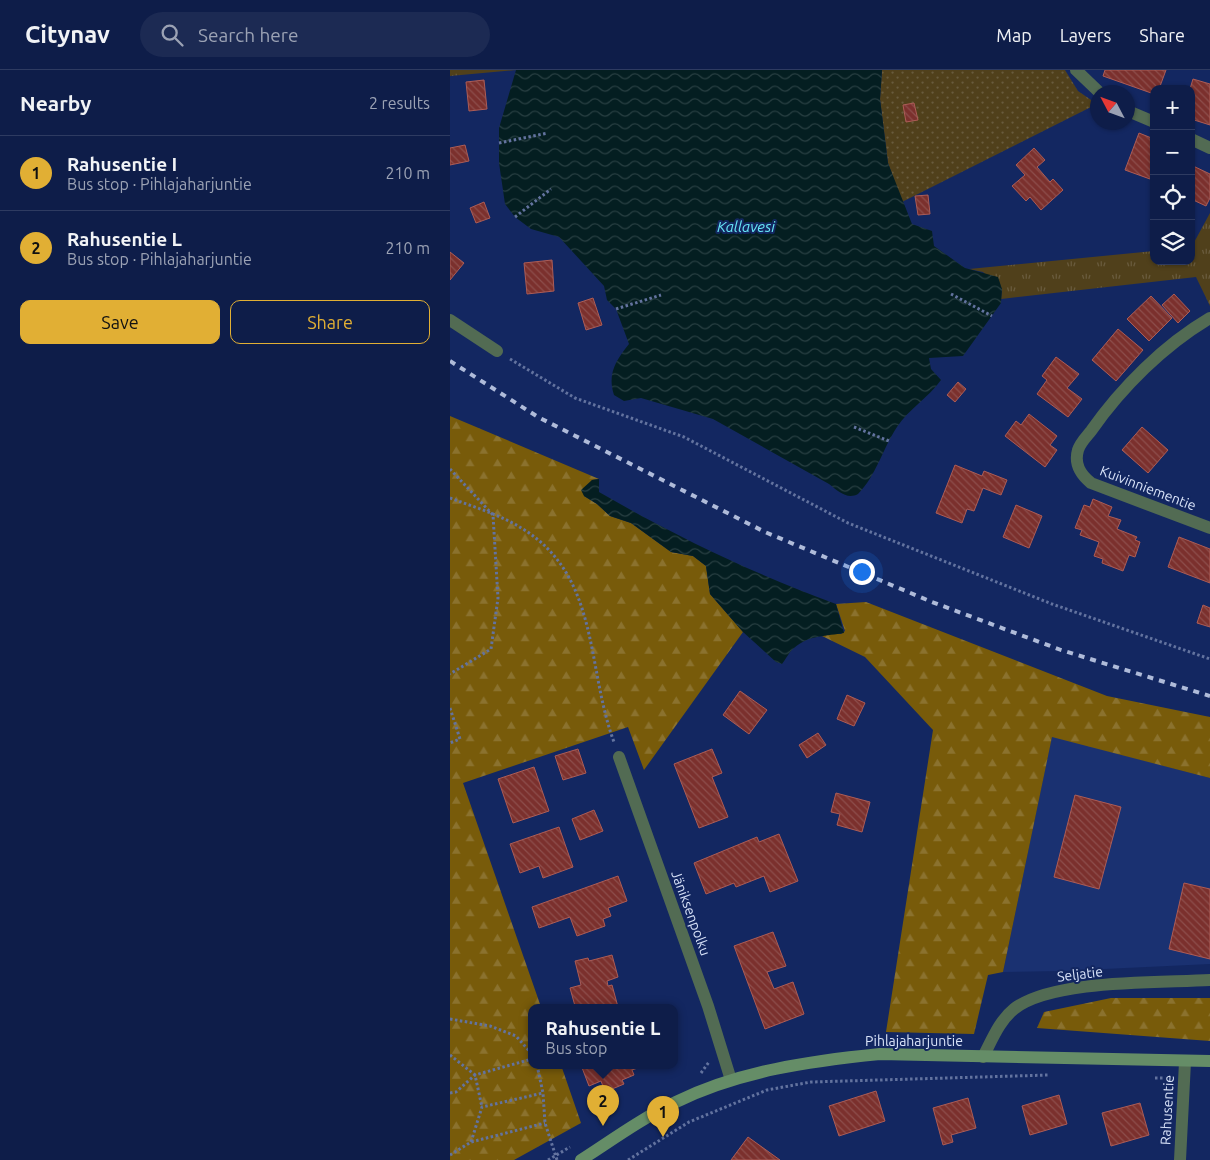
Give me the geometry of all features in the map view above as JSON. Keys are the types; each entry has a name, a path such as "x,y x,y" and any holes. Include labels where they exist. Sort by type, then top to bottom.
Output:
{"street":[{"path":"1076,70 1092,85"},
{"path":"1135,114 1150,120"},
{"path":"1195,142 1210,148"},
{"name":"Kuivinniementie","path":"1210,318 1155,359 1106,409 1078,448 1076,462 1082,475 1091,483 1210,528"},
{"path":"450,320 497,351"},
{"name":"Jäniksenpolku","path":"620,758 708,1006 731,1080"},
{"name":"Seljatie","path":"983,1057 1000,1023 1014,1009 1030,999 1069,988 1210,980"},
{"name":"Pihlajaharjuntie","path":"581,1160 675,1102 731,1080 825,1059 880,1054 1185,1062 1210,1061"},
{"name":"Rahusentie","path":"1180,1160 1185,1062"}],"path":[{"path":"499,143 548,133"},
{"path":"515,217 551,189"},
{"path":"616,309 661,294"},
{"path":"951,294 992,316"},
{"path":"497,351 575,398 684,437 848,523 1052,604 1210,659"},
{"path":"854,427 890,442"},
{"path":"450,469 493,514 498,598 490,649 450,674"},
{"path":"450,708 460,739 450,743"},
{"path":"450,1020 490,1026 516,1036 528,1050"},
{"path":"450,1055 475,1075 482,1107 471,1142"},
{"path":"450,1093 456,1092 475,1075 528,1060"},
{"path":"537,1069 543,1093 545,1124 557,1160"},
{"path":"628,1160 683,1125 766,1090 811,1082 1053,1075"},
{"path":"1147,1077 1184,1079"},
{"path":"482,1107 543,1093"},
{"path":"450,1154 471,1142 545,1124"}],"shaded area":[{"path":"1052,736 1210,778 1210,964 1003,972"}],"green space":[{"path":"450,70 516,70 450,76"},
{"path":"882,70 1065,70 1078,91 1090,99 1090,108 902,202 888,163 880,99"},
{"path":"1210,213 1210,306 1196,277 1001,299 1002,289 983,272 969,269 1150,251 1150,265 1195,265 1195,241"},
{"path":"450,416 599,479 592,480 584,496 597,504 610,516 631,523 671,552 693,556 706,566 710,594 743,632 644,770 628,727 463,783 540,1004 528,1004 528,1069 562,1069 581,1123 514,1160 450,1160"},
{"path":"866,602 1107,696 1210,717 1210,778 1052,737 1003,972 988,975 974,1034 886,1032 933,730 865,657 822,636 830,633 841,634 845,631 836,604"},
{"path":"1111,998 1210,998 1210,1041 1037,1028 1044,1012"}],"water":[{"name":"Kallavesi","path":"516,70 882,70 880,99 888,163 912,224 932,231 934,246 965,268 998,277 1002,289 1001,303 963,356 929,358 931,369 941,380 897,427 870,479 858,494 850,496 843,494 829,484 713,419 641,398 624,401 614,395 612,374 620,356 629,344 616,309 607,300 604,286 559,237 531,229 515,217 505,204 499,163 499,128"},
{"path":"599,479 599,492 657,524 745,567 836,604 844,633 806,641 792,650 782,664 776,662 743,632 710,594 706,566 693,556 671,552 631,523 610,516 597,504 584,496 581,490 592,480"}],"building":[{"path":"1105,70 1166,70 1160,85 1150,85 1150,93 1135,87 1135,85 1128,85 1103,76"},
{"path":"1193,79 1210,84 1210,125 1195,120 1195,85 1191,85"},
{"path":"484,80 487,109 469,111 466,82"},
{"path":"914,103 918,120 906,122 903,105"},
{"path":"1139,133 1150,137 1150,179 1125,170"},
{"path":"465,145 469,161 450,165 450,148"},
{"path":"1034,148 1045,160 1037,167 1050,182 1053,179 1063,190 1041,210 1030,197 1026,201 1012,186 1025,175 1016,165"},
{"path":"1195,167 1210,174 1210,198 1206,206 1195,201"},
{"path":"928,195 930,214 918,215 915,196"},
{"path":"484,202 490,218 476,223 470,208"},
{"path":"450,252 464,263 450,280"},
{"path":"552,260 554,291 527,294 524,263"},
{"path":"1174,294 1190,311 1178,323 1162,305"},
{"path":"1151,296 1172,318 1149,341 1127,319"},
{"path":"593,298 602,325 586,330 578,303"},
{"path":"1118,329 1143,350 1116,381 1092,360"},
{"path":"1056,357 1079,374 1067,388 1082,399 1068,417 1037,394 1047,380 1042,376"},
{"path":"958,382 966,389 955,402 947,395"},
{"path":"1029,414 1057,436 1050,445 1057,450 1045,467 1005,436 1016,421 1021,425"},
{"path":"1142,427 1168,450 1148,473 1122,450"},
{"path":"955,465 982,476 984,471 1007,480 1001,495 983,488 974,511 967,509 962,523 936,513"},
{"path":"1093,499 1112,507 1108,516 1121,520 1117,529 1137,537 1135,540 1140,542 1135,557 1129,555 1123,571 1102,563 1103,559 1094,556 1099,542 1080,535 1082,530 1075,528 1084,505 1090,507"},
{"path":"1016,505 1042,516 1029,548 1003,537"},
{"path":"1179,537 1210,549 1210,583 1168,567"},
{"path":"1203,605 1210,608 1210,627 1197,623"},
{"path":"740,691 767,710 749,734 723,715"},
{"path":"847,695 865,703 854,726 837,719"},
{"path":"818,733 826,745 807,758 799,745"},
{"path":"578,749 586,773 563,780 555,756"},
{"path":"712,749 722,773 712,777 728,817 699,828 674,764"},
{"path":"534,767 549,811 513,823 498,779"},
{"path":"836,793 870,802 862,832 837,825 840,814 831,812"},
{"path":"1075,795 1121,807 1099,889 1054,877"},
{"path":"594,810 603,831 580,840 572,819"},
{"path":"559,827 573,867 543,878 539,866 520,873 510,844"},
{"path":"779,834 798,881 770,892 764,876 736,887 734,883 706,894 694,863 757,837 759,842"},
{"path":"618,876 627,901 608,908 611,916 603,919 605,926 577,936 570,917 539,928 532,907"},
{"path":"1184,883 1210,889 1210,959 1169,949"},
{"path":"773,932 786,966 767,972 774,989 793,982 804,1014 765,1029 734,946"},
{"path":"612,955 618,977 607,981 608,986 612,985 617,1004 574,1004 570,988 581,985 575,961 588,958 589,961"},
{"path":"583,1069 635,1069 632,1070 634,1075 622,1080 624,1084 605,1092 601,1081 589,1086"},
{"path":"876,1091 885,1121 839,1136 829,1106"},
{"path":"1059,1095 1067,1124 1030,1135 1022,1106"},
{"path":"968,1098 976,1128 951,1135 953,1142 943,1145 933,1108"},
{"path":"1140,1103 1149,1135 1111,1146 1102,1113"},
{"path":"748,1137 780,1160 731,1160"}],"railway":[{"path":"450,361 538,417 765,532 932,602 1061,650 1210,696"}],"place":[{"name":"Rahusentie L","path":"603,1126"},
{"name":"Rahusentie I","path":"663,1137"}]}
